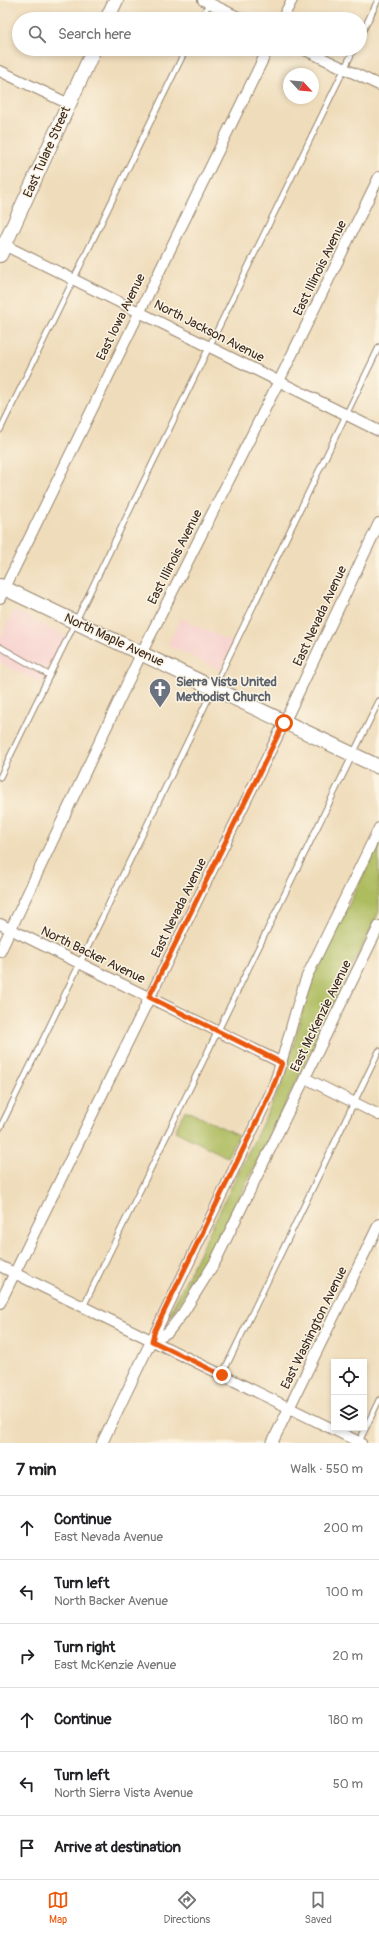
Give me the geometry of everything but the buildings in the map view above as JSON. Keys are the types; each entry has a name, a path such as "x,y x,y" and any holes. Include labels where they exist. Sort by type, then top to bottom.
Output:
{"main road":[{"path":"110,12 116,0"},
{"name":"East Tulare Street","path":"2,248 91,56"},
{"name":"North Maple Avenue","path":"2,591 76,621 142,652 284,723 379,767"}],"street":[{"path":"286,12 292,0"},
{"path":"207,1 228,12"},
{"name":"East Iowa Avenue","path":"2,591 265,56"},
{"path":"318,56 379,85"},
{"path":"0,71 69,104"},
{"name":"East Illinois Avenue","path":"0,952 142,652 279,382 379,177"},
{"name":"North Jackson Avenue","path":"2,248 74,279 279,382 379,430"},
{"name":"East Nevada Avenue","path":"0,1303 284,723 379,523"},
{"name":"East McKenzie Avenue","path":"102,1443 152,1341 155,1330 271,1092 282,1063 298,1000 307,976 379,828"},
{"name":"North Backer Avenue","path":"0,924 282,1063"},
{"name":"East McKenzie Avenue","path":"152,1341 168,1332 179,1318 215,1262 379,926"},
{"path":"305,1078 379,1115"},
{"name":"East Washington Avenue","path":"272,1443 379,1224"},
{"path":"0,1266 360,1442"}],"lane":[{"path":"367,23 378,0"},
{"path":"203,12 207,1"},
{"path":"0,430 183,56"},
{"path":"0,777 350,56"},
{"path":"0,1128 379,347"},
{"path":"0,647 49,675"},
{"path":"83,1307 217,1031 354,755 379,701"},
{"path":"222,1375 379,1052"},
{"path":"360,1442 379,1400"}],"shaded area":[{"path":"14,610 66,636 42,684 0,663 0,638"},
{"path":"181,618 233,643 220,670 168,645"}],"green space":[{"path":"379,843 379,912 215,1248 162,1329 285,1077 312,980"},
{"path":"185,1110 238,1135 227,1157 175,1131"}],"place":[{"name":"Sierra Vista United Methodist Church","path":"160,708"}],"route":[{"path":"222,1375 152,1341 155,1330 271,1092 282,1063 149,997 284,723"}]}
